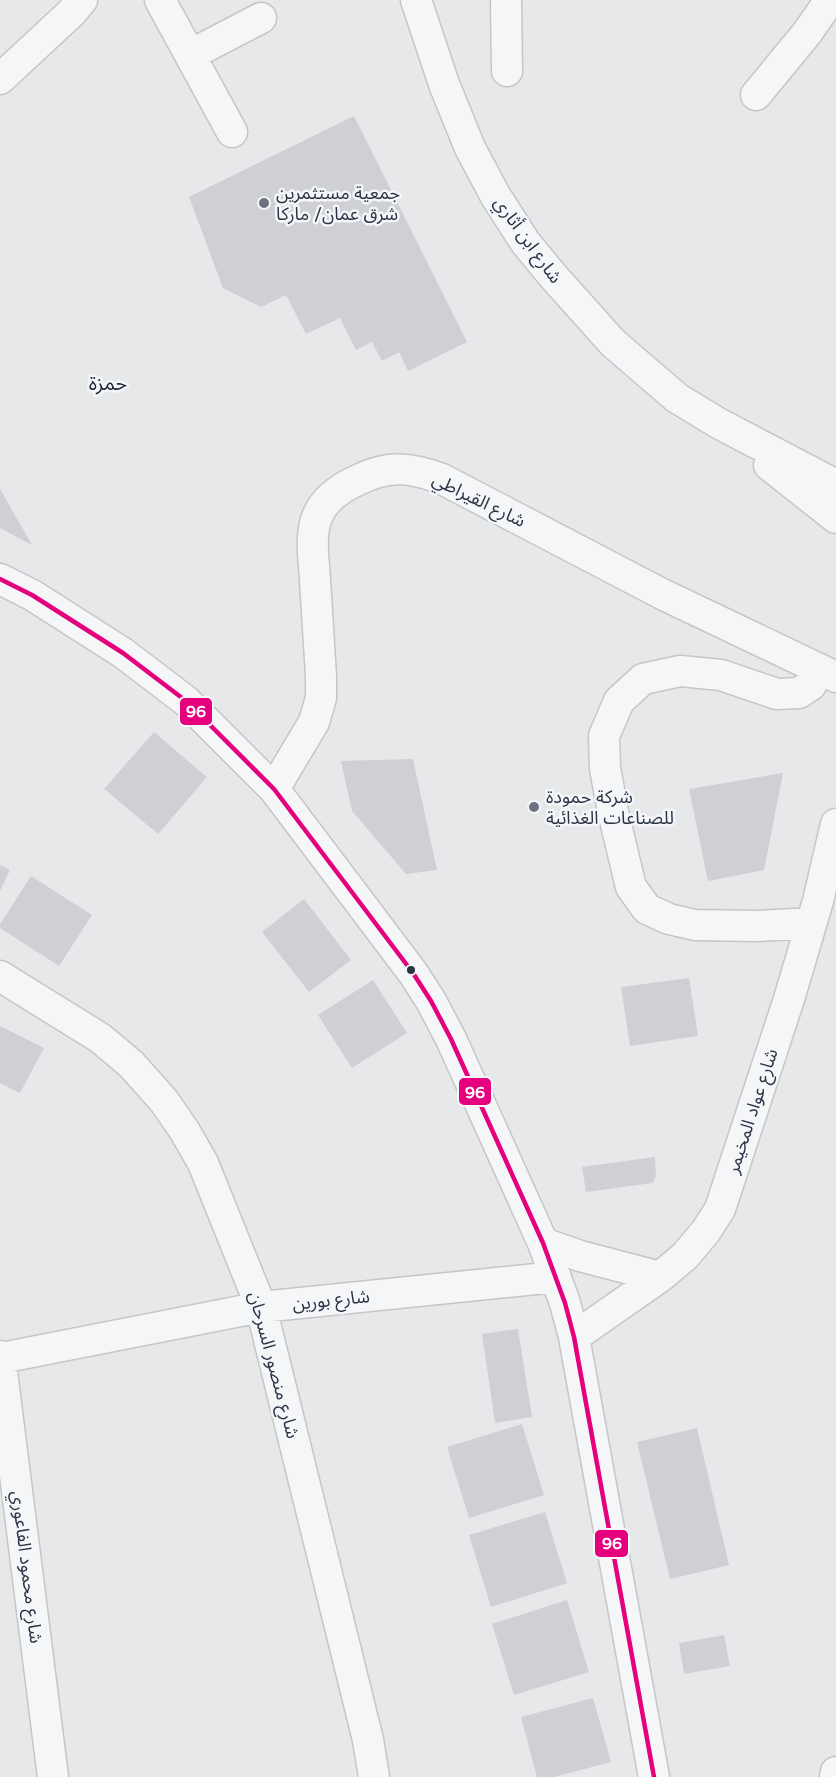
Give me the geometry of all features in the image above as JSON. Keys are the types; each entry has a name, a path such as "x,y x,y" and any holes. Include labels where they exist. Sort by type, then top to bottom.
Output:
{"street":[{"path":"0,80 82,0"},
{"path":"160,0 232,132"},
{"name":"شارع ابن أثاري","path":"416,0 444,84 470,148 495,195 525,242 552,276 613,343 677,398 718,423 836,485"},
{"path":"506,0 507,71"},
{"path":"756,95 807,33 830,0"},
{"path":"190,55 261,18"},
{"name":"شارع ابن أثاري","path":"718,423 836,519"},
{"name":"شارع القيراطي","path":"274,789 314,722 321,698 313,543 316,519 328,500 345,486 369,474 396,469 418,470 442,479 662,594 827,673"},
{"path":"0,579 32,595 148,672 186,701 274,789 413,973 431,1001 451,1039 543,1243 574,1337 654,1777"},
{"path":"811,923 758,926 694,924 669,919 647,909 631,887 605,768 604,736 619,701 643,679 680,671 721,675 777,694 799,693 827,673"},
{"name":"شارع عواد المخيمر","path":"574,1337 660,1277 685,1256 706,1231 720,1209 789,999 836,824"},
{"name":"شارع منصور السرحان","path":"0,976 100,1038 131,1064 164,1101 203,1163 261,1307 368,1740 374,1777"},
{"path":"543,1243 580,1256 660,1277"},
{"name":"شارع بورين","path":"0,1357 261,1307 556,1277"},
{"name":"شارع محمود الفاعوري","path":"0,1357 7,1457 53,1777"},
{"path":"835,1777 836,1772"}],"building":[{"path":"354,116 467,342 408,371 399,352 382,361 372,342 356,350 340,318 306,334 286,295 261,307 223,288 189,197"},
{"path":"0,489 32,545 0,528"},
{"path":"154,732 207,777 158,834 104,789"},
{"path":"413,759 437,870 406,874 352,811 341,761"},
{"path":"783,773 764,870 708,881 689,789"},
{"path":"0,865 10,870 0,891"},
{"path":"31,876 92,915 59,966 0,928 0,924"},
{"path":"304,899 351,960 309,992 262,932"},
{"path":"689,978 698,1036 630,1046 621,987"},
{"path":"373,980 407,1033 352,1068 318,1015"},
{"path":"0,1026 44,1048 20,1093 0,1083"},
{"path":"655,1157 656,1176 653,1183 586,1192 582,1167"},
{"path":"518,1329 532,1417 495,1423 482,1334"},
{"path":"522,1424 544,1495 469,1518 447,1447"},
{"path":"697,1428 729,1565 670,1579 637,1442"},
{"path":"545,1512 567,1583 491,1607 469,1535"},
{"path":"567,1600 589,1672 514,1695 492,1624"},
{"path":"724,1635 730,1666 684,1674 679,1643"},
{"path":"593,1698 611,1762 554,1777 537,1777 521,1717"}],"transit line":[{"name":"96","path":"0,579 32,595 123,653 186,701 274,789 413,973 431,1001 451,1039 543,1243 565,1303 574,1337 654,1777"}],"place":[{"name":"جمعية مستثمرين شرق عمان/ ماركا","path":"264,203"},
{"name":"شركة حمودة للصناعات الغذائية","path":"534,807"}],"district":[{"name":"حمزة","path":"108,383"}]}
